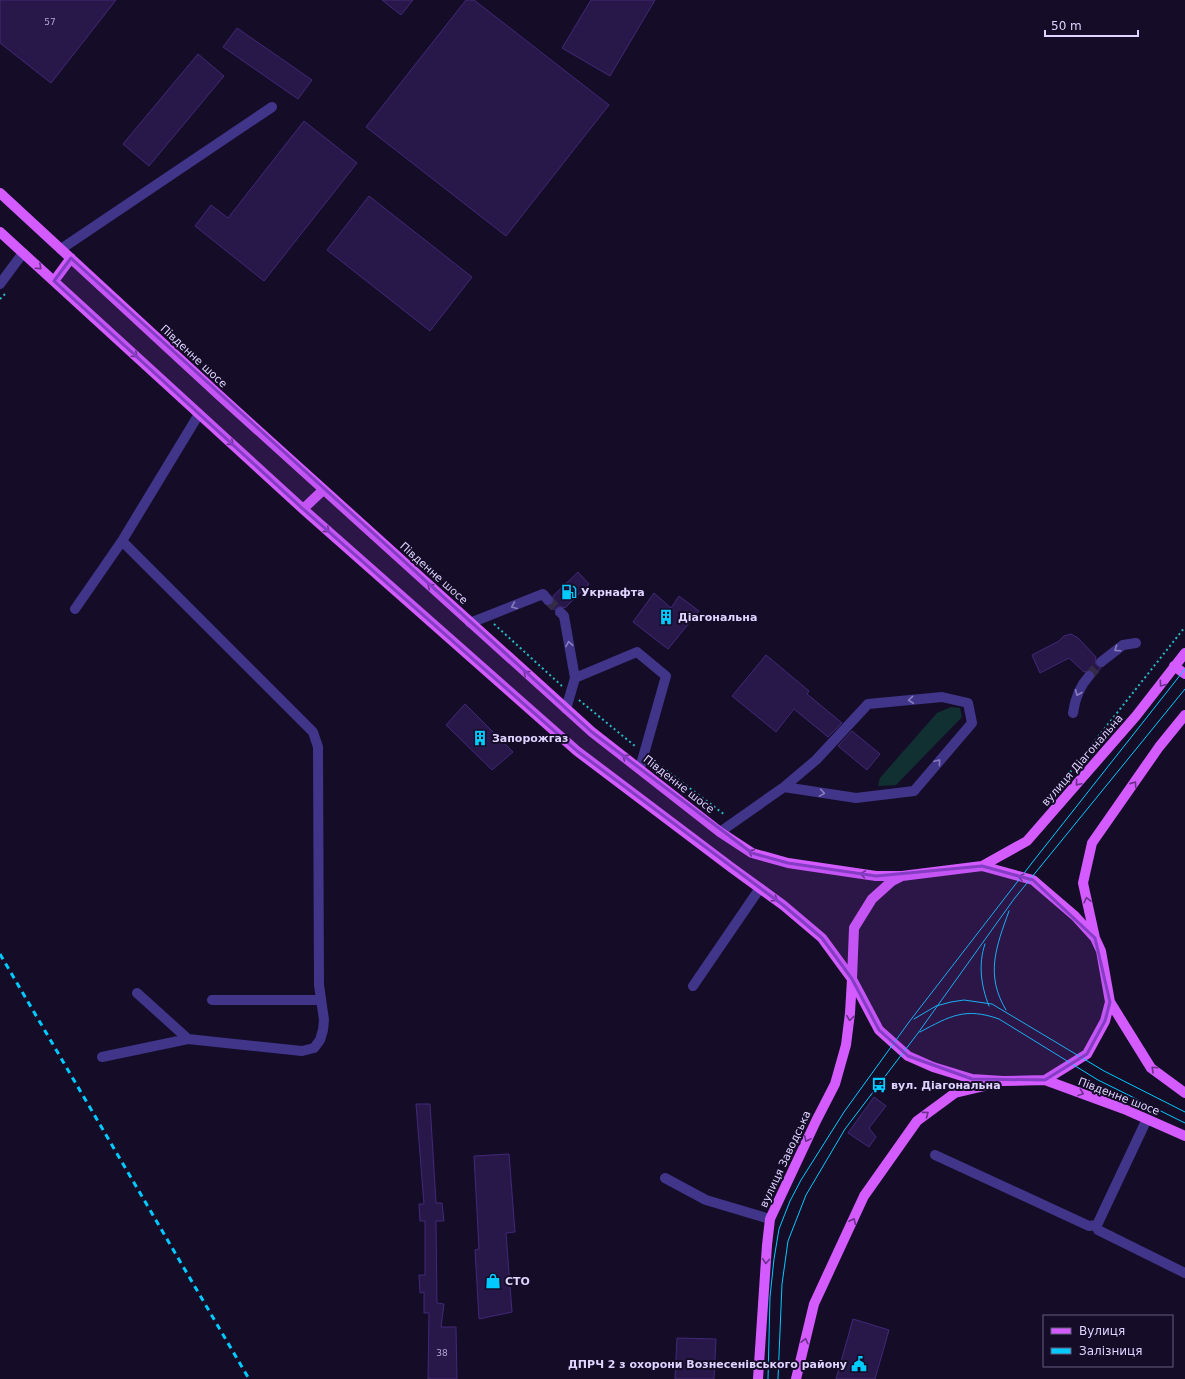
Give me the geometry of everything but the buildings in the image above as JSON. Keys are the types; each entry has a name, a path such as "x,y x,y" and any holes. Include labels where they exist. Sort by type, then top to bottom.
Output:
{"main road":[{"name":"Південне шосе","path":"0,193 323,490 566,709 592,732 720,832 752,853 788,863 876,876 902,876 982,866"},
{"path":"0,232 303,509 577,751 783,904 822,938 852,979 879,1030 908,1056 932,1067 972,1079 1003,1081 1044,1080 1087,1054 1106,1021 1110,1002 1107,978 1095,938 1083,883 1092,843 1159,747 1185,715"},
{"path":"54,281 71,258"},
{"path":"303,509 323,490"},
{"name":"вулиця Діагональна","path":"982,866 1026,841 1136,716 1185,653"},
{"path":"1174,666 1185,674"},
{"path":"982,866 1033,880 1064,905 1095,938"},
{"name":"вулиця Заводська","path":"758,1379 770,1219 835,1084 846,1045 850,1013 854,928 872,899 892,881 902,876"},
{"path":"1110,1002 1151,1068 1185,1092"},
{"name":"Південне шосе","path":"1044,1080 1147,1119 1185,1136"},
{"path":"796,1379 814,1304 864,1196 917,1121 955,1093 1003,1081"}],"lane":[{"path":"61,249 272,107"},
{"path":"0,284 23,253"},
{"path":"75,609 122,541 199,414"},
{"path":"102,1057 188,1039 302,1051 314,1048 320,1040 323,1030 319,984 318,747 316,738 313,732 122,541"},
{"path":"470,622 543,594 548,600"},
{"path":"560,612 564,616 575,678 566,709"},
{"path":"1101,662 1123,645 1136,643"},
{"path":"575,678 637,652 666,676 640,768"},
{"path":"1073,713 1076,696 1082,684 1089,676"},
{"path":"720,832 784,787 816,760 868,704 942,696 968,703 972,723 914,791 856,798 784,787"},
{"path":"693,986 760,888"},
{"path":"136,993 188,1039"},
{"path":"212,1000 321,1000"},
{"path":"1147,1119 1097,1225 1098,1230 1185,1274"},
{"path":"935,1155 1089,1226 1097,1225"},
{"path":"665,1178 706,1200 770,1219"}],"path":[{"path":"486,617 571,693 644,753 735,822"},
{"path":"1064,780 1185,627"}],"highlighted area":[{"path":"71,258 592,732 752,853 788,863 876,876 982,866 1033,880 1095,938 1110,1002 1105,1021 1087,1054 1045,1080 972,1079 908,1056 879,1030 852,979 822,938 783,905 577,751 303,509 54,281"}],"green space":[{"path":"951,707 960,708 962,717 896,785 878,786 880,778 937,713"}],"tunnel":[{"path":"548,600 560,612"},
{"path":"1089,676 1101,662"}],"tram line":[{"path":"768,1379 770,1297 774,1259 779,1229 790,1201 801,1180 844,1112 909,1022 1185,669"},
{"path":"778,1379 782,1284 788,1241 806,1195 845,1129 918,1033 1014,899 1185,689"},
{"path":"1006,1010 996,985 994,973 997,949 1009,911"},
{"path":"985,944 981,975 989,1006"},
{"path":"914,1019 936,1006 951,1002 964,1000 992,1004 1104,1071 1185,1112"},
{"path":"920,1032 958,1015 977,1014 987,1015 999,1019 1098,1080 1185,1123"}],"railway":[{"path":"0,954 249,1379"}],"place":[{"name":"Укрнафта","path":"569,592"},
{"name":"Діагональна","path":"666,617"},
{"name":"Запорожгаз","path":"480,738"},
{"name":"вул. Діагональна","path":"879,1085"},
{"name":"СТО","path":"493,1281"},
{"name":"ДПРЧ 2 з охорони Вознесенівського району","path":"859,1364"}]}
